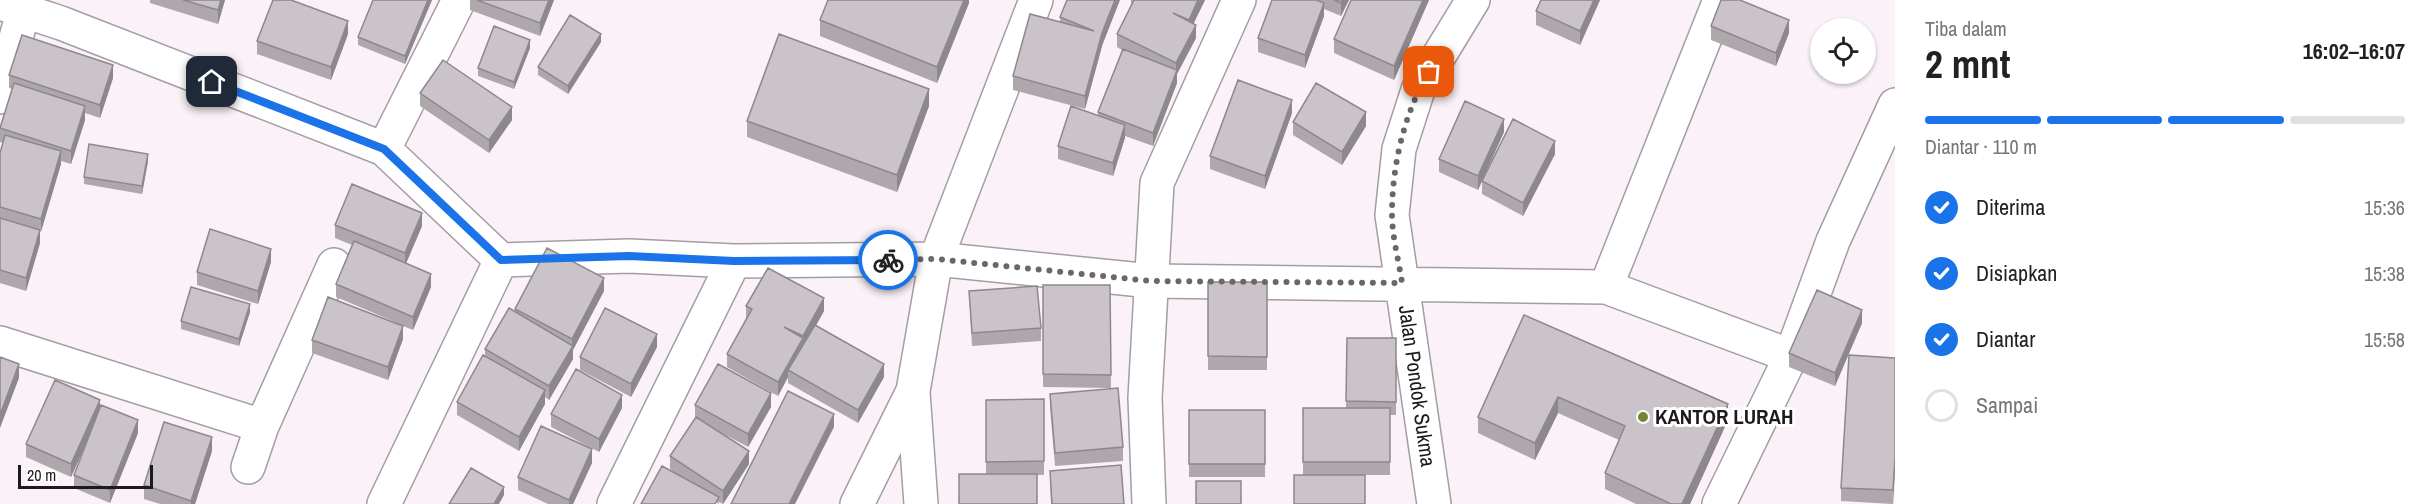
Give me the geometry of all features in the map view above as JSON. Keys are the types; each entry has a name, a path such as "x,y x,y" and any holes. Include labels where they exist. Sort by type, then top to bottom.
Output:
{"street":[{"path":"384,149 459,0"},
{"path":"921,504 913,391 936,259 1036,0"},
{"path":"1149,504 1145,398 1157,183 1239,0"},
{"name":"Jalan Pondok Sukma","path":"1434,504 1392,215 1399,149 1418,90 1473,0"},
{"path":"1606,286 1720,0"},
{"path":"0,97 11,8 65,12 384,149 501,260 629,256 734,261 936,259 1151,281 1606,286 1791,357"},
{"path":"1719,504 1791,357 1833,241 1895,105"},
{"path":"384,504 501,260"},
{"path":"614,504 734,261"},
{"path":"248,467 262,426 334,265"},
{"path":"0,343 262,426"},
{"path":"857,504 913,391"}],"building":[{"path":"183,0 221,0 218,10"},
{"path":"273,0 291,0 348,21 331,67 257,41"},
{"path":"373,0 428,0 405,56 358,37"},
{"path":"477,0 549,0 540,23"},
{"path":"828,0 964,0 937,67 820,20"},
{"path":"1067,0 1115,0 1102,33 1085,96 1013,76 1030,14 1094,31 1060,17"},
{"path":"1134,0 1198,0 1189,20 1173,13 1196,25 1176,63 1117,34"},
{"path":"1272,0 1316,0 1324,3 1305,55 1258,38"},
{"path":"1351,0 1423,0 1394,66 1334,39"},
{"path":"1541,0 1594,0 1580,31 1536,11"},
{"path":"1721,0 1740,0 1789,20 1776,53 1711,26"},
{"path":"570,15 601,34 568,86 538,67"},
{"path":"494,26 530,40 514,82 478,68"},
{"path":"779,34 929,89 897,175 747,121"},
{"path":"22,35 113,65 100,105 9,75"},
{"path":"1123,49 1177,70 1153,133 1098,112"},
{"path":"443,60 512,107 489,140 420,93"},
{"path":"1238,80 1292,100 1265,176 1210,156"},
{"path":"14,83 85,106 71,151 0,128"},
{"path":"1316,83 1366,112 1342,152 1293,122"},
{"path":"1465,101 1504,119 1478,176 1439,159"},
{"path":"1071,106 1125,125 1113,163 1058,146"},
{"path":"1513,119 1555,141 1523,203 1482,181"},
{"path":"5,135 61,151 41,219 0,207 0,153"},
{"path":"89,144 148,154 142,186 84,177"},
{"path":"352,184 422,213 405,253 335,225"},
{"path":"0,218 40,230 26,278 0,270"},
{"path":"210,229 271,249 258,291 197,272"},
{"path":"354,241 431,274 413,317 336,284"},
{"path":"547,248 604,278 572,339 515,309"},
{"path":"768,268 824,298 803,336 784,327 803,338 778,382 727,354 752,309 746,306"},
{"path":"1208,282 1267,282 1267,357 1208,356"},
{"path":"1043,285 1110,285 1111,375 1043,374"},
{"path":"1037,286 1041,328 972,333 969,291"},
{"path":"191,287 250,304 239,339 181,321"},
{"path":"1817,290 1862,310 1835,373 1789,353"},
{"path":"328,297 403,326 388,367 312,340"},
{"path":"509,308 573,346 549,386 485,349"},
{"path":"605,308 657,334 631,384 580,357"},
{"name":"KANTOR LURAH","path":"1524,315 1728,404 1682,504 1671,504 1605,473 1625,426 1558,397 1535,443 1478,417"},
{"path":"815,325 884,364 858,410 788,370"},
{"path":"1347,338 1396,338 1396,402 1346,401"},
{"path":"483,355 545,390 519,437 457,402"},
{"path":"1849,355 1895,358 1893,490 1841,488"},
{"path":"0,357 19,364 0,415"},
{"path":"718,364 771,393 748,434 695,405"},
{"path":"576,369 622,395 599,439 551,414"},
{"path":"55,380 100,400 71,464 26,444"},
{"path":"1118,388 1123,447 1055,453 1050,394"},
{"path":"788,391 834,414 789,504 731,504"},
{"path":"1044,399 1044,461 986,462 986,400"},
{"path":"101,405 138,420 110,490 74,475"},
{"path":"1303,408 1390,408 1390,462 1303,462"},
{"path":"1189,410 1265,410 1265,464 1189,464"},
{"path":"696,417 749,451 723,491 670,456"},
{"path":"164,422 212,437 191,501 144,485"},
{"path":"541,426 592,449 569,500 518,477"},
{"path":"1121,465 1124,504 1052,504 1050,471"},
{"path":"662,466 719,497 715,504 641,504"},
{"path":"471,468 504,487 494,504 449,504"},
{"path":"959,474 1037,474 1037,504 959,504"},
{"path":"1294,475 1365,475 1365,504 1294,504"},
{"path":"1196,481 1241,481 1241,504 1196,504"}],"way so far":[{"path":"888,260 936,259 1151,281 1402,283 1392,215 1399,149 1418,90 1429,72"}],"place":[{"name":"KANTOR LURAH","path":"1643,417"}],"route":[{"path":"212,82 384,149 501,260 629,256 734,261 888,260"}]}
